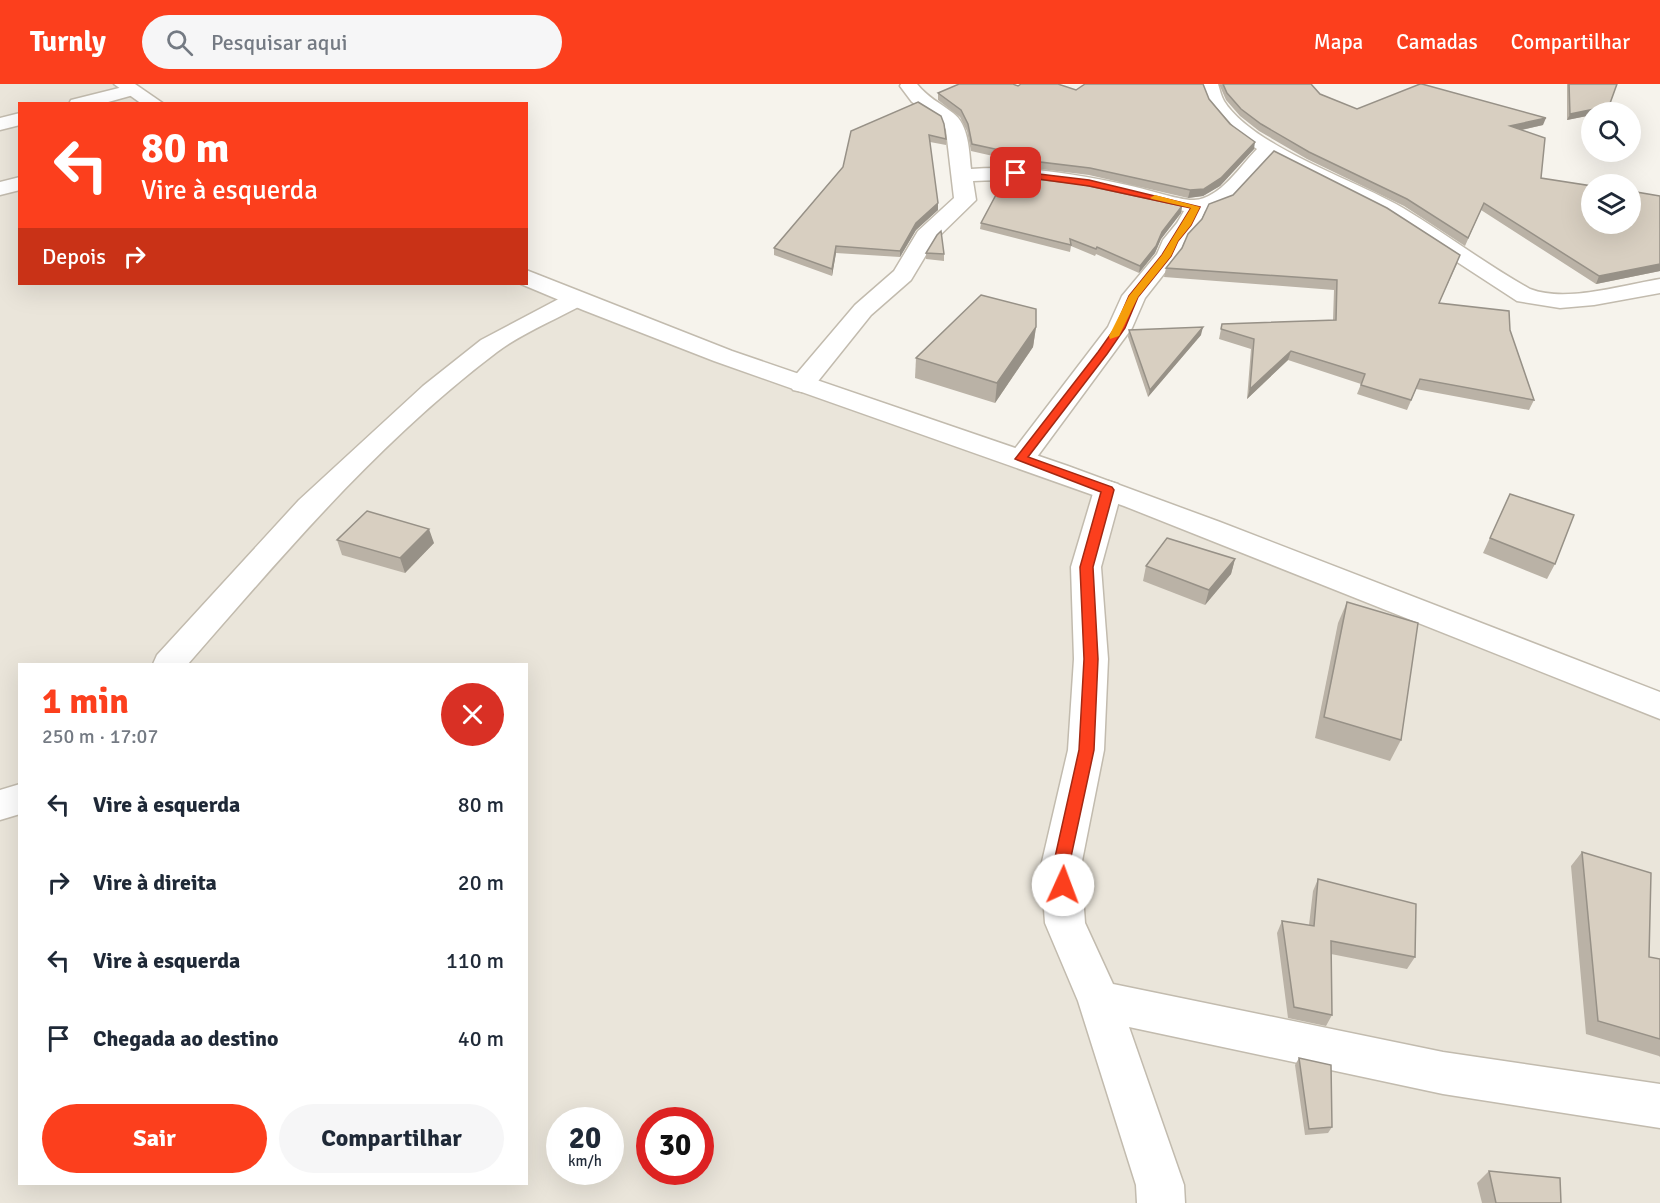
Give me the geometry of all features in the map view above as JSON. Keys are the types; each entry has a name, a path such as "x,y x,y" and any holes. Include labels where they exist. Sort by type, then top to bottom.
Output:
{"street":[{"path":"1209,84 1212,100 1225,117 1269,148 1322,178 1380,204 1436,237 1527,297 1548,301 1567,300 1660,286"},
{"path":"802,384 863,310 903,275 926,236 965,200 966,192 956,130 949,118 918,98 909,86"},
{"path":"84,102 127,87 152,102"},
{"path":"0,124 18,120"},
{"path":"962,176 996,172 1037,174 1196,207 1222,198 1269,148"},
{"path":"0,189 18,184"},
{"path":"1021,459 1120,328 1134,296 1167,256 1174,240 1187,225 1196,207"},
{"path":"528,278 576,299 802,384 1108,490 1660,706"},
{"path":"170,663 309,507 432,392 490,345 576,299"},
{"path":"1108,490 1086,567 1091,659 1086,750 1061,866 1065,923 1099,1001 1160,1185 1161,1203"},
{"path":"0,805 18,800"},
{"path":"1099,1001 1443,1073 1660,1106"}],"shaded area":[{"path":"0,84 135,84 162,102 18,102 18,285 528,285 528,277 1660,706 1660,1203 0,1203"}],"building":[{"path":"959,84 1013,84 1018,86 1021,84 1058,84 1076,90 1085,84 1203,84 1209,99 1230,124 1255,142 1221,178 1204,189 1190,190 1090,168 1015,159 1018,154 972,144 968,124 961,110 938,93"},
{"path":"1223,84 1311,84 1320,94 1357,109 1422,84 1546,118 1510,126 1545,138 1541,178 1581,184 1581,234 1641,234 1641,193 1660,196 1660,264 1599,276 1484,203 1468,238 1407,199 1309,152 1261,124 1241,109 1227,93"},
{"path":"1569,84 1617,84 1610,102 1581,102 1581,112 1570,114"},
{"path":"918,102 941,116 946,139 929,135 938,203 916,223 900,251 836,246 832,269 774,248 843,167 851,131"},
{"path":"1274,151 1387,208 1460,255 1439,303 1509,311 1510,330 1534,400 1420,379 1411,400 1361,385 1365,374 1291,351 1250,389 1254,339 1221,329 1222,324 1336,320 1337,280 1166,268 1182,248 1188,234 1202,219 1209,204 1233,195"},
{"path":"1006,176 1080,184 1182,206 1140,266 1097,247 1096,249 1070,239 1071,245 981,223"},
{"path":"941,231 944,254 926,253 937,235"},
{"path":"981,295 1036,309 1036,327 997,383 916,358"},
{"path":"1203,327 1150,390 1129,330"},
{"path":"1510,494 1574,515 1555,564 1490,538"},
{"path":"367,511 429,529 400,558 337,540"},
{"path":"1167,538 1235,559 1209,590 1146,566"},
{"path":"1347,602 1418,623 1401,740 1324,717"},
{"path":"1582,852 1651,873 1649,957 1660,959 1660,1039 1598,1021"},
{"path":"1318,879 1416,904 1415,957 1331,941 1332,1015 1294,1007 1282,921 1314,926"},
{"path":"1299,1058 1331,1065 1332,1127 1309,1129"},
{"path":"1489,1171 1560,1178 1561,1203 1496,1203"}],"slow traffic":[{"path":"1114,336 1134,296 1167,256 1174,240 1187,225 1196,207 1155,198"}],"route":[{"path":"1016,173 1037,174 1089,183 1196,207 1187,225 1174,240 1167,256 1134,296 1120,328 1021,459 1108,490 1086,567 1091,659 1086,750 1061,866 1063,885"}]}
